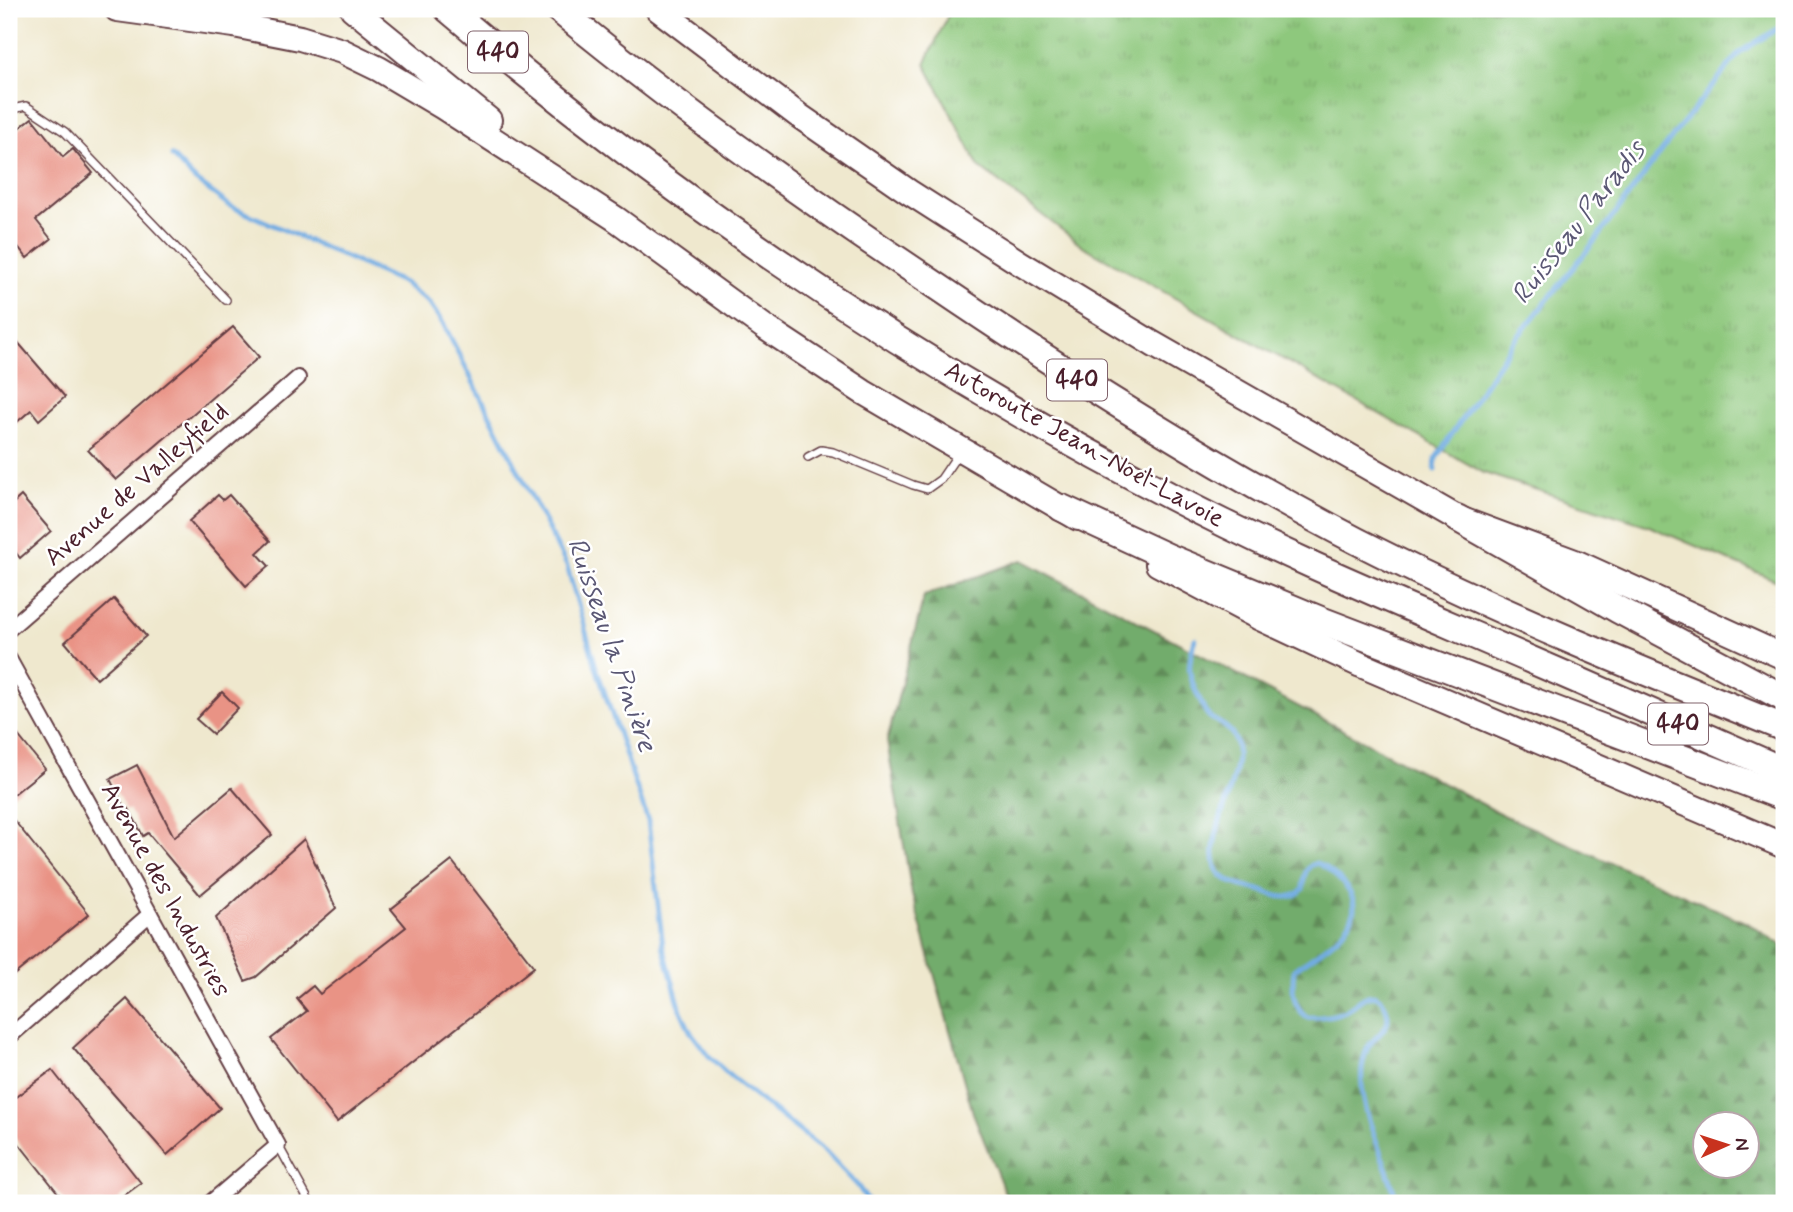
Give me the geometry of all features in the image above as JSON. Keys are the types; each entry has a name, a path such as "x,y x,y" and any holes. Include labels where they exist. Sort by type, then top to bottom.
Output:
{"highway":[{"path":"117,9 300,37 342,51 379,69 443,107 616,219"},
{"path":"353,9 463,100 616,219 763,326 863,392 1062,508 1168,557 1323,621 1784,797"},
{"name":"Autoroute Jean-Noël-Lavoie","path":"448,9 558,100 677,189 864,317 1024,416 1125,472 1253,537 1784,771"},
{"name":"Autoroute Jean-Noël-Lavoie","path":"558,9 690,113 807,198 1053,365 1197,453 1358,541 1440,581 1644,672 1784,728"},
{"path":"658,9 833,140 974,235 1153,344 1457,518 1617,609 1784,698"},
{"path":"1062,508 1090,527 1308,641 1784,846"},
{"path":"1457,518 1575,562 1784,657"}],"street":[{"name":"Avenue de Valleyfield","path":"9,629 298,378"},
{"name":"Avenue des Industries","path":"9,660 278,1145"},
{"path":"9,1037 150,914"},
{"path":"210,1203 278,1145"}],"lane":[{"path":"9,116 17,108 26,106 65,132 226,300"},
{"path":"808,457 816,451 832,452 927,489 941,479 961,451"},
{"path":"278,1145 310,1203"}],"green space":[{"path":"951,9 1784,9 1784,584 1649,526 1484,473 1083,246 979,167 925,64"},
{"path":"1022,560 1501,814 1749,924 1784,947 1784,1203 1009,1203 973,1113 912,895 887,741 924,596"}],"building":[{"path":"32,118 63,157 73,149 93,173 36,220 51,239 27,258 9,235 9,136"},
{"path":"233,327 259,357 116,480 88,450"},
{"path":"9,332 65,397 39,420 31,410 9,429"},
{"path":"218,495 223,500 229,495 270,541 257,553 269,566 246,586 189,521"},
{"path":"21,496 51,531 20,558 9,544 9,507"},
{"path":"114,599 146,636 97,679 65,642"},
{"path":"222,692 238,708 213,734 196,719"},
{"path":"9,724 45,769 9,798"},
{"path":"137,765 174,837 232,788 272,835 200,895 148,833 143,836 129,809 126,811 110,779"},
{"path":"9,814 89,914 9,979"},
{"path":"304,839 336,908 256,977 245,981 216,918"},
{"path":"452,861 534,967 337,1122 271,1039 307,1011 297,999 313,986 320,994 406,927 391,909"},
{"path":"127,999 220,1108 167,1155 73,1048"},
{"path":"52,1070 141,1183 114,1203 66,1203 9,1131 9,1102"}],"waterway":[{"name":"Ruisseau Paradis","path":"1435,470 1436,458 1512,344 1594,242 1682,124 1740,52 1784,25"},
{"name":"Ruisseau la Pinière","path":"172,156 194,179 230,206 404,283 429,303 444,325 567,566 595,664 648,821 663,946 681,1011 690,1031 709,1056 731,1077 825,1151 858,1186 869,1203"},
{"name":"Ruisseau Paradis","path":"1195,639 1190,663 1193,683 1204,710 1229,730 1236,743 1234,775 1217,833 1215,866 1223,877 1233,883 1287,897 1303,889 1307,870 1316,863 1340,880 1353,900 1349,924 1340,935 1294,970 1294,996 1298,1007 1307,1017 1339,1013 1372,995 1381,999 1384,1004 1388,1014 1387,1024 1367,1050 1362,1069 1362,1086 1369,1120 1397,1203"}]}
